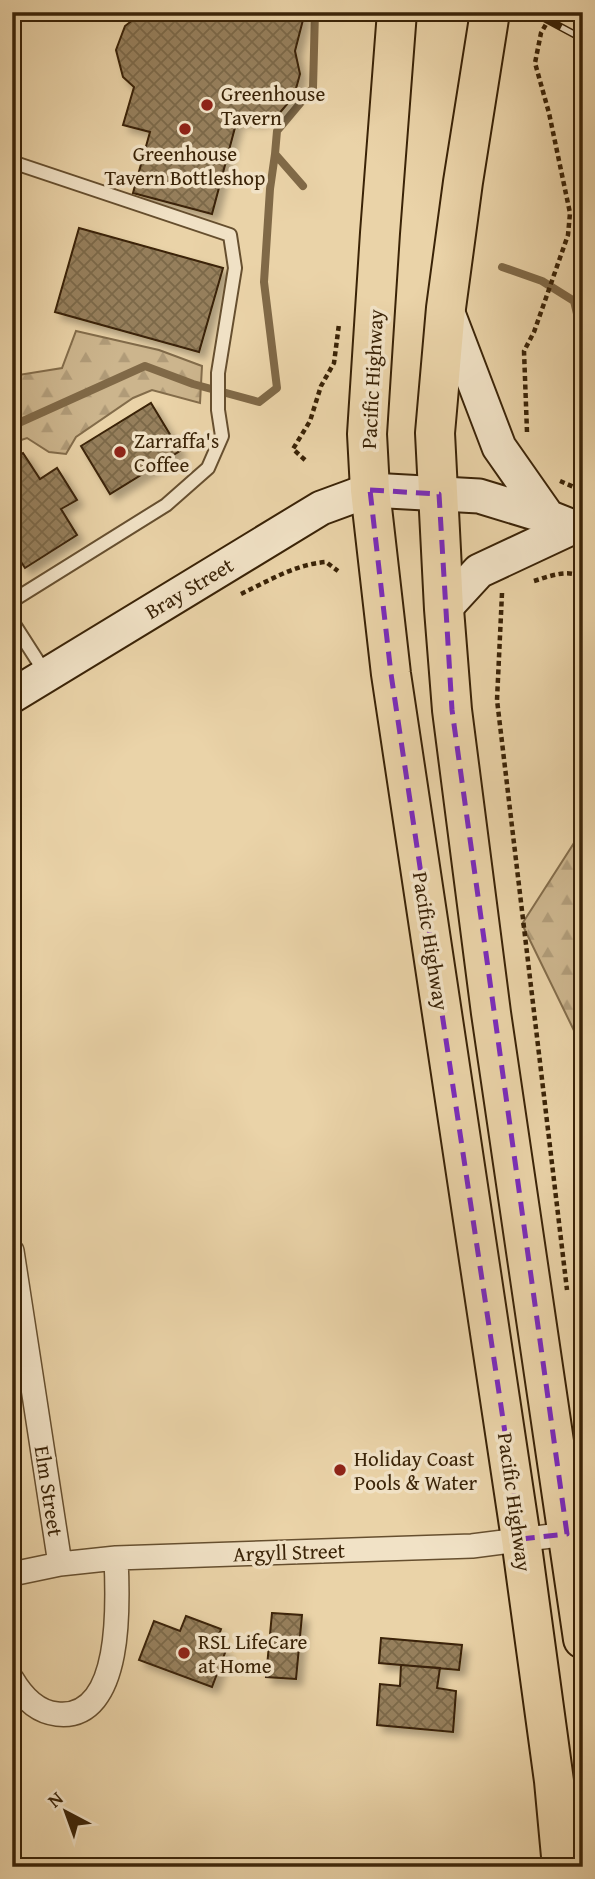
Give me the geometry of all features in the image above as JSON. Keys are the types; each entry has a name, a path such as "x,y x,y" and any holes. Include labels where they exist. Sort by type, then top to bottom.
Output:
{"highway":[{"name":"Pacific Highway","path":"397,12 380,219 368,434 370,490 391,674 522,1539 554,1781 562,1867"},
{"path":"490,12 446,308 435,433 444,609 452,710 491,1013 575,1533 583,1639"}],"street":[{"path":"446,308 499,447 568,525"},
{"path":"370,490 489,499 568,525"},
{"name":"Bray Street","path":"12,696 321,508 370,490"},
{"path":"444,609 480,571 568,525"},
{"name":"Elm Street","path":"12,1251 60,1564"},
{"name":"Argyll Street","path":"12,1574 60,1564 116,1558 472,1546 575,1533"},
{"path":"12,1679 24,1696 36,1707 50,1714 66,1716 84,1707 97,1696 111,1663 119,1602 116,1558"}],"lane":[{"path":"12,162 230,235 236,268 218,373 218,410 222,436 208,468 166,505 12,601"},
{"path":"12,621 46,675"}],"path":[{"path":"528,440 524,399 524,352 534,332 568,235 570,213 535,63 537,45 553,12"},
{"path":"305,460 293,449 310,421 321,386 334,363 340,314"},
{"path":"555,478 583,491"},
{"path":"232,599 275,578 317,563 326,562 338,571"},
{"path":"525,583 561,573 581,576"},
{"path":"502,587 497,700 568,1295"}],"highlighted area":[{"path":"370,490 439,494 452,710 567,1534 521,1539 391,674"}],"green space":[{"path":"76,331 159,350 202,366 200,403 152,390 133,398 76,437 66,454 49,452 27,438 12,443 12,376 62,368"},
{"path":"583,829 583,1049 522,924"}],"building":[{"name":"Greenhouse Tavern","path":"143,12 305,12 295,51 300,74 294,96 278,115 258,121 237,120 212,214 133,193 150,132 123,125 134,87 123,77 116,50 125,26"},
{"path":"79,228 223,268 199,352 55,312"},
{"path":"151,403 180,451 110,494 81,446"},
{"path":"23,453 40,479 57,468 77,500 61,509 77,535 25,568 12,548 12,459"},
{"path":"272,1613 302,1615 296,1679 266,1677"},
{"path":"186,1616 221,1629 215,1646 226,1650 212,1687 139,1660 154,1621 180,1631"},
{"path":"381,1638 462,1645 459,1670 379,1663"},
{"path":"401,1665 440,1668 437,1688 456,1691 453,1732 377,1725 380,1684 400,1686"}],"waterway":[{"path":"303,186 275,154 277,131 313,88 315,12"},
{"path":"12,426 145,366 193,384 259,402 277,388 264,282 275,154"},
{"path":"502,267 542,281 574,301 583,339"}],"railway":[{"path":"533,12 583,39"}],"place":[{"name":"Greenhouse Tavern","path":"207,105"},
{"name":"Greenhouse Tavern Bottleshop","path":"185,129"},
{"name":"Zarraffa's Coffee","path":"120,452"},
{"name":"Holiday Coast Pools & Water","path":"340,1470"},
{"name":"RSL LifeCare at Home","path":"184,1653"}]}
